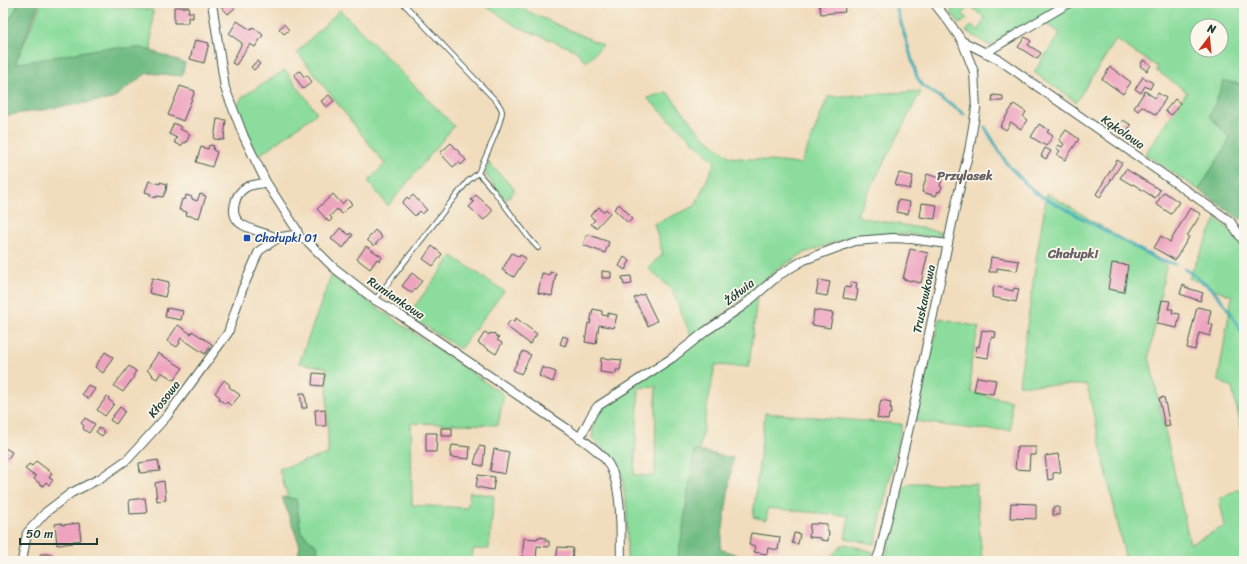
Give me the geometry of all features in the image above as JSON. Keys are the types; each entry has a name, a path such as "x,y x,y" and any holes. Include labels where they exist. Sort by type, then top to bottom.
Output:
{"street":[{"name":"Rumiankowa","path":"212,3 225,88 244,137 266,182 297,230 299,237 307,241 333,267 375,300 397,313 592,446 612,470 616,485 620,511 621,561"},
{"path":"934,3 962,41"},
{"path":"985,52 1069,3"},
{"name":"Kąkolowa","path":"962,41 998,59 1230,221 1243,238"},
{"name":"Truskawkowa","path":"876,561 880,551 914,406 958,195 969,151 976,109 974,72 962,41"},
{"path":"266,182 251,185 243,189 239,193 235,202 234,213 235,217 242,225 272,236 275,240"},
{"name":"Kłosowa","path":"22,561 27,533 46,512 71,493 99,479 128,459 167,416 228,333 242,290 259,251 275,240 294,235 299,237"},
{"name":"Żółwia","path":"579,438 584,431 592,413 598,406 672,358 706,331 743,306 779,275 804,260 855,241 893,238 948,244"}],"lane":[{"path":"375,300 447,207 468,181 478,172 487,155 502,109 403,3"},
{"path":"478,172 538,248"}],"green space":[{"path":"3,3 19,3 3,31"},
{"path":"19,3 39,3 15,64 103,48 141,48 185,63 182,76 147,73 112,99 3,116 3,31"},
{"path":"41,3 112,3 112,7 153,10 151,51 141,48 15,64"},
{"path":"481,3 509,3 603,45 586,62 575,50 516,26"},
{"path":"957,3 1063,3 990,46 966,31 972,25 978,31 985,18 970,6 963,14 967,19 960,24 950,11"},
{"path":"1075,3 1244,3 1244,85 1224,81 1210,116 1230,139 1199,190 1145,154 1187,92 1156,70 1158,67 1116,40 1076,102 1034,72 1060,33 1041,21"},
{"path":"340,10 454,126 388,206 368,181 385,164 297,52"},
{"path":"285,70 317,113 258,156 236,109 242,97"},
{"path":"1224,81 1244,85 1244,217 1240,219 1199,190 1230,139 1210,116"},
{"path":"921,91 857,214 863,218 943,232 936,237 907,234 856,235 804,253 779,268 744,297 691,336 672,290 648,268 663,254 654,224 695,206 715,162 647,98 667,92 701,134 730,157 801,164 828,97"},
{"path":"489,163 515,190 506,200 485,174"},
{"path":"1047,193 1166,266 1149,356 1190,544 1225,526 1219,499 1244,486 1244,561 1126,561 1087,385 1019,385"},
{"path":"1216,219 1230,230 1244,249 1244,439 1232,388 1218,380 1232,296 1189,278"},
{"path":"452,256 504,291 460,349 408,315"},
{"path":"331,276 504,395 498,425 411,423 412,505 467,508 470,492 494,496 489,549 473,549 472,561 316,561 318,547 301,532 296,500 288,498 279,469 328,454 327,368 299,363"},
{"path":"757,297 749,367 715,365 699,451 694,451 677,561 627,561 627,512 622,475 611,457 592,438 595,414 604,405 718,327","holes":["656,386 655,476 634,475 639,388"]},
{"path":"940,318 979,327 971,363 971,392 1011,401 1011,430 973,429 915,421"},
{"path":"765,413 902,424 875,544 845,538 849,516 768,508 766,520 753,517"},
{"path":"694,450 733,458 720,549 754,561 677,561"},
{"path":"907,484 976,484 982,561 883,561 887,552 902,489"},
{"path":"282,497 296,499 301,532 318,547 316,561 297,561 300,546"},
{"path":"846,544 873,552 869,561 827,561 842,545"}],"building":[{"path":"218,3 233,3 236,7 228,14"},
{"path":"819,3 844,3 845,12 821,14"},
{"path":"174,7 189,7 188,12 193,12 193,18 188,17 188,23 174,23"},
{"path":"237,21 251,30 253,27 263,35 255,47 250,44 236,65 232,63 242,43 229,34"},
{"path":"284,24 289,30 284,34 279,29"},
{"path":"1025,37 1031,41 1028,45 1041,53 1037,59 1018,47"},
{"path":"195,40 209,43 204,63 190,59"},
{"path":"1143,60 1151,65 1147,71 1140,66"},
{"path":"257,61 260,64 254,70 251,67"},
{"path":"1110,67 1131,82 1123,94 1102,79"},
{"path":"300,71 304,77 307,75 312,82 303,89 294,75"},
{"path":"1143,77 1153,83 1150,89 1145,86 1141,93 1135,89"},
{"path":"180,86 195,91 183,121 168,115"},
{"path":"1145,91 1155,98 1158,93 1166,98 1156,115 1142,106 1138,111 1134,108"},
{"path":"329,95 334,101 326,107 321,101"},
{"path":"993,95 1003,96 1003,101 992,101"},
{"path":"1175,99 1180,103 1172,115 1165,111"},
{"path":"1014,104 1026,112 1023,117 1027,120 1021,129 1011,122 1006,130 1000,126"},
{"path":"217,119 226,120 224,140 214,139"},
{"path":"1123,120 1131,125 1125,134 1117,129"},
{"path":"174,123 181,127 180,129 190,134 186,143 184,142 181,146 174,142 177,138 169,134"},
{"path":"1039,124 1049,130 1047,132 1053,136 1046,146 1031,137"},
{"path":"1066,130 1079,139 1065,160 1057,155 1060,151 1056,148 1058,145 1062,147 1064,144 1059,140"},
{"path":"451,143 466,160 461,165 459,162 453,167 440,153"},
{"path":"209,145 214,146 213,150 217,152 212,167 196,162 201,147 208,149"},
{"path":"1045,148 1051,151 1046,159 1041,156"},
{"path":"1117,160 1122,163 1100,197 1096,194"},
{"path":"1126,169 1160,190 1155,198 1133,184 1132,185 1120,178"},
{"path":"899,173 913,176 910,189 895,185"},
{"path":"927,174 942,179 940,186 942,187 936,196 922,192"},
{"path":"149,181 167,184 163,197 156,196 156,198 145,192"},
{"path":"1164,192 1179,202 1171,214 1156,204"},
{"path":"200,194 206,196 199,218 186,215 187,212 179,210 182,199 185,200 186,195 197,201"},
{"path":"333,194 342,204 347,199 352,204 342,214 337,209 330,216 332,219 329,222 317,209"},
{"path":"413,195 427,210 422,214 420,211 415,216 402,203 407,197 409,199"},
{"path":"476,195 493,210 484,220 469,207 474,202 471,200"},
{"path":"898,200 910,202 908,214 896,212"},
{"path":"922,203 937,205 935,219 920,217"},
{"path":"619,204 633,218 628,223 614,209"},
{"path":"599,207 603,212 606,209 610,213 596,228 591,224 595,220 590,216"},
{"path":"1190,208 1201,214 1187,236 1189,237 1175,260 1154,248 1161,236 1170,242"},
{"path":"340,228 349,235 350,233 353,235 343,248 331,239"},
{"path":"375,230 382,237 374,246 367,240"},
{"path":"587,234 609,242 605,253 583,245"},
{"path":"366,246 382,257 380,261 377,259 370,269 357,259"},
{"path":"432,246 442,254 433,266 423,259"},
{"path":"910,249 928,253 921,283 903,279"},
{"path":"512,253 519,257 520,255 526,258 514,277 502,270"},
{"path":"624,257 630,261 625,270 619,266"},
{"path":"991,257 1019,261 1017,271 997,268 997,272 989,272"},
{"path":"1112,263 1128,265 1124,292 1108,289"},
{"path":"602,271 611,272 611,278 602,278"},
{"path":"550,272 556,273 552,296 538,293 542,273 549,275"},
{"path":"412,273 422,281 412,293 402,286"},
{"path":"631,276 632,284 624,285 622,277"},
{"path":"152,278 169,282 165,297 149,293"},
{"path":"819,280 830,282 827,296 816,294"},
{"path":"851,282 857,283 856,289 858,290 856,300 843,298 845,287 850,288"},
{"path":"1183,284 1185,287 1203,293 1200,301 1180,294"},
{"path":"994,286 1013,291 1014,288 1019,289 1016,302 992,297"},
{"path":"644,294 657,321 648,326 634,298"},
{"path":"1162,300 1170,301 1168,309 1173,309 1172,313 1180,314 1177,328 1157,324"},
{"path":"1197,307 1211,310 1208,324 1213,325 1210,336 1199,333 1195,350 1187,348"},
{"path":"167,308 183,311 181,320 165,317"},
{"path":"593,309 602,311 602,315 608,316 608,313 617,315 614,328 599,325 596,344 585,342 588,323 590,324"},
{"path":"814,310 833,313 830,328 812,325"},
{"path":"516,318 537,334 530,344 506,326 511,320 514,322"},
{"path":"178,325 191,334 192,331 212,344 205,354 181,338 177,347 167,341"},
{"path":"982,330 996,332 995,338 991,337 988,358 975,356 977,346 979,347"},
{"path":"485,332 489,335 490,333 494,333 499,338 497,340 502,343 496,354 478,343"},
{"path":"563,336 568,338 565,346 560,344"},
{"path":"523,351 531,355 521,374 513,370"},
{"path":"105,352 113,357 103,373 95,367"},
{"path":"158,353 183,368 174,380 161,372 157,379 147,370"},
{"path":"601,358 622,360 620,370 616,370 616,374 600,372"},
{"path":"129,366 136,371 133,376 134,377 123,392 114,386"},
{"path":"542,367 556,372 553,382 539,376"},
{"path":"313,373 325,374 323,386 312,385"},
{"path":"977,377 996,380 993,394 974,391"},
{"path":"224,380 230,385 229,387 240,395 231,406 227,402 225,404 215,393"},
{"path":"88,385 95,389 88,399 82,394"},
{"path":"300,393 305,393 307,408 302,408"},
{"path":"107,396 109,398 108,399 114,404 105,416 97,410"},
{"path":"1164,397 1170,426 1165,427 1159,398"},
{"path":"881,400 891,402 891,414 889,414 888,420 877,418"},
{"path":"120,407 125,411 116,424 110,420"},
{"path":"325,409 326,426 316,426 315,410"},
{"path":"85,418 95,424 89,433 83,429 84,426 81,423"},
{"path":"99,428 105,432 102,436 96,432"},
{"path":"441,428 452,428 452,436 441,436"},
{"path":"426,433 437,433 436,452 426,452"},
{"path":"452,445 470,447 469,459 450,457"},
{"path":"479,446 485,447 483,466 474,464"},
{"path":"3,447 12,452 8,459 3,456"},
{"path":"1017,447 1036,447 1036,455 1030,455 1029,470 1015,469"},
{"path":"494,449 509,452 505,474 490,471"},
{"path":"1058,454 1061,472 1053,473 1053,479 1048,480 1045,456"},
{"path":"158,460 160,471 140,473 139,463"},
{"path":"36,461 52,473 49,478 53,480 49,485 46,482 43,486 34,479 36,476 25,469 29,464 32,466"},
{"path":"478,475 495,477 493,490 476,487"},
{"path":"164,481 166,500 157,501 155,483"},
{"path":"145,498 147,513 130,514 129,500"},
{"path":"1011,503 1036,504 1036,519 1010,518"},
{"path":"1053,507 1059,507 1059,515 1053,515"},
{"path":"62,523 62,525 79,523 81,540 73,541 73,543 57,545 55,524"},
{"path":"810,524 827,524 827,530 829,531 828,541 821,540 821,538 809,537"},
{"path":"751,533 780,537 778,550 768,548 767,554 754,552 755,546 749,545"},
{"path":"794,533 800,534 798,544 792,543"},
{"path":"538,537 546,538 545,541 549,541 549,547 537,546 536,561 522,561 524,538 537,539"},
{"path":"558,547 573,548 572,561 556,561"},
{"path":"40,554 52,554 52,561 40,561"}],"waterway":[{"path":"895,3 917,77 922,85 964,114"},
{"path":"985,127 1007,164 1034,192 1159,260 1175,264"},
{"path":"1185,269 1206,284 1218,295 1244,336"}],"place":[{"name":"Chałupki 01","path":"247,238"}],"district":[{"name":"Przylasek","path":"965,175"},
{"name":"Chałupki","path":"1073,253"}]}
